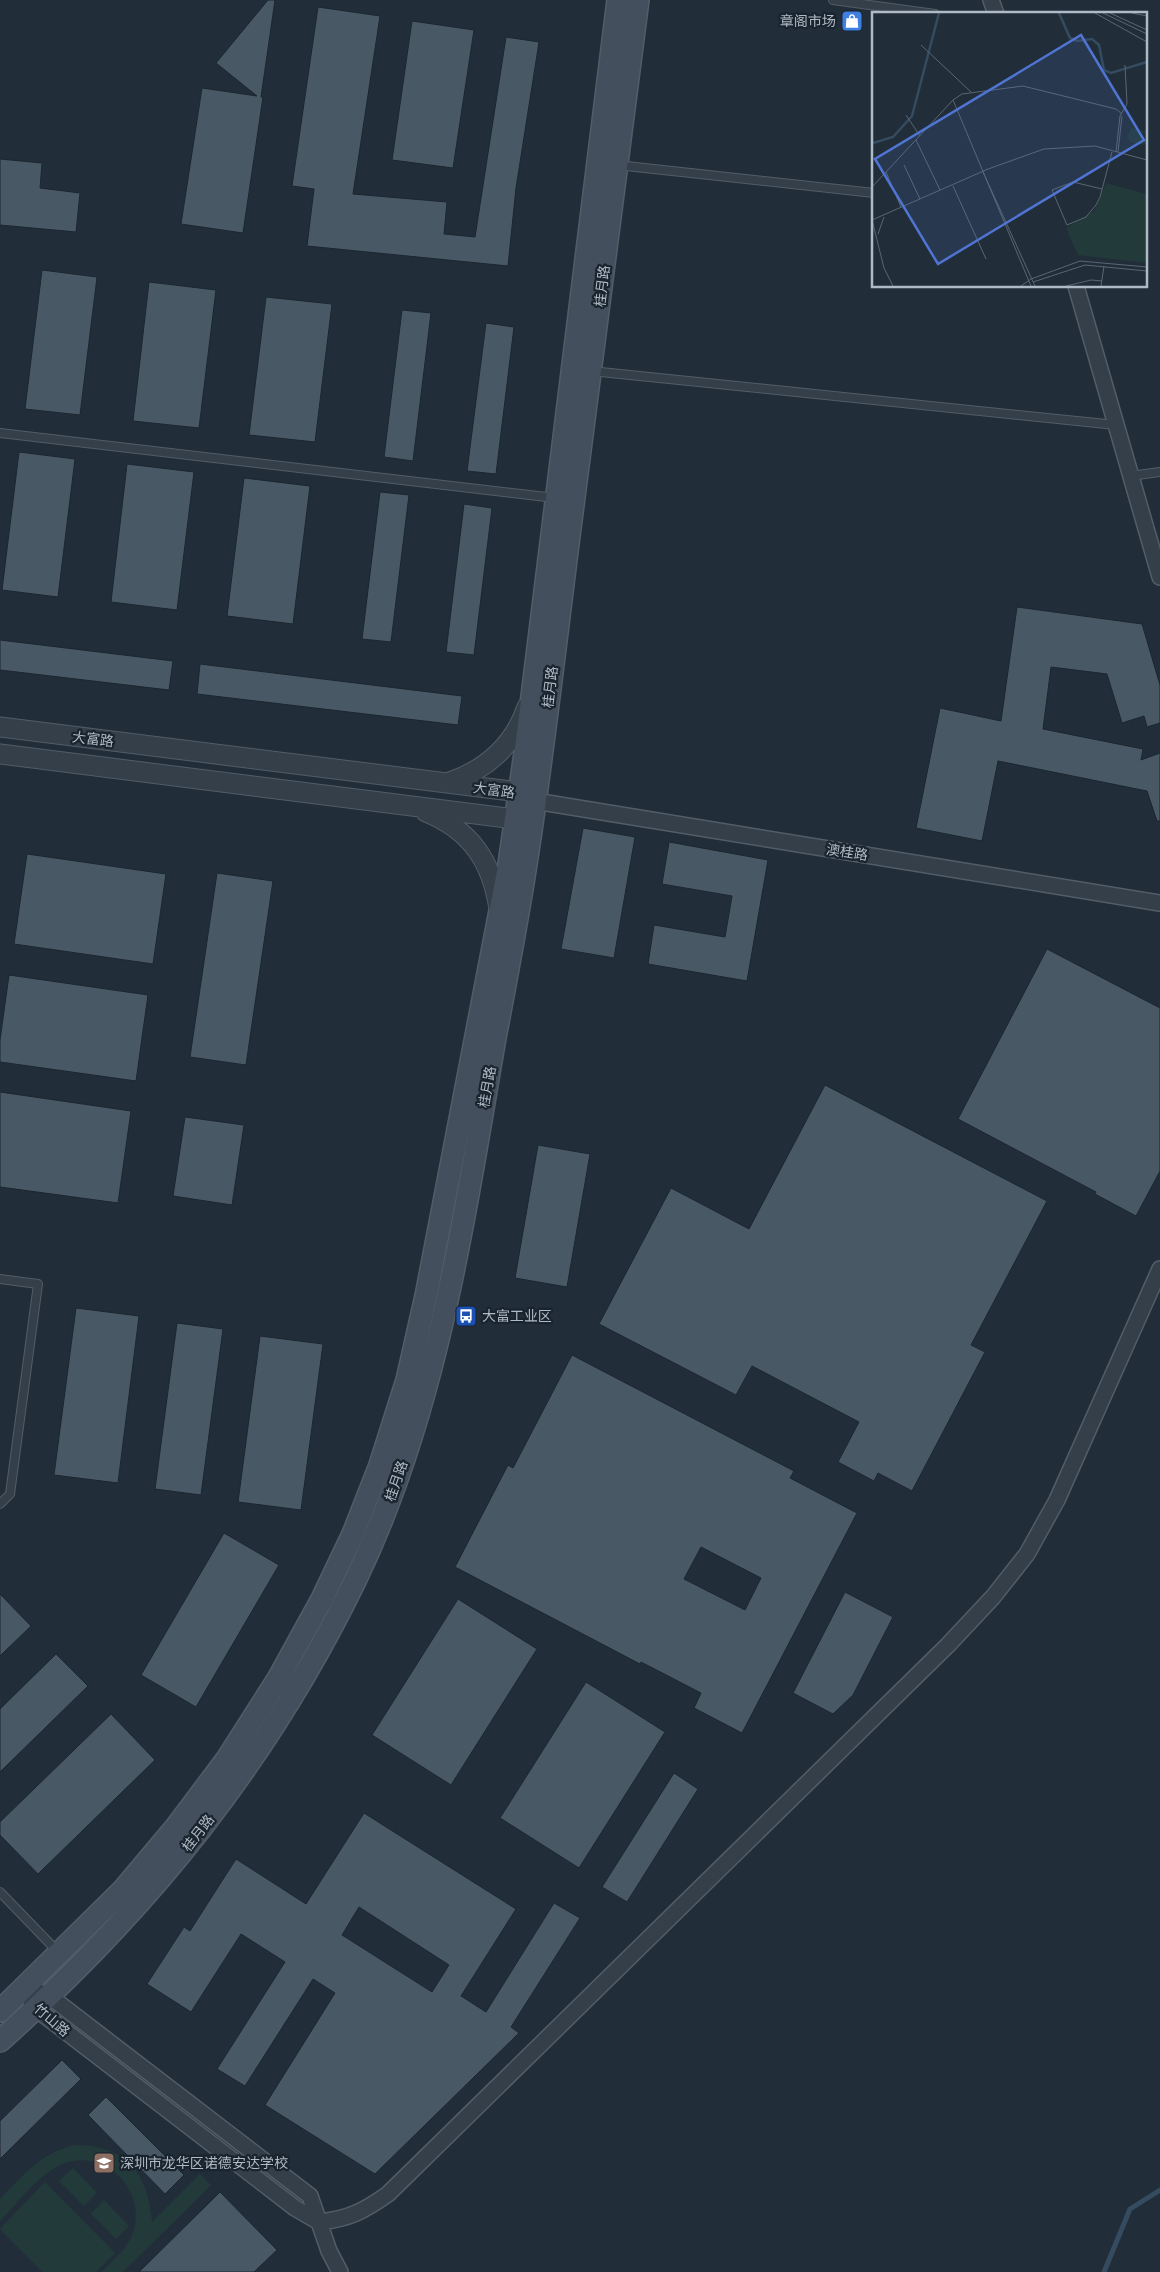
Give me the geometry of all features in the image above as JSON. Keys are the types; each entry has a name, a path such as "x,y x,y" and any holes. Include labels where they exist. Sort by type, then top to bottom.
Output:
{"main road":[{"name":"桂月路","path":"0,2041 138,1905 187,1848 232,1788 276,1722 318,1652 356,1578 388,1506 419,1412 439,1342 456,1262 526,866 532,694 618,0"},
{"name":"桂月路","path":"0,2011 124,1890 176,1827 226,1759 278,1679 322,1599 353,1534 380,1464 407,1380 426,1296 499,913 515,819 527,797 591,371 638,0"}],"street":[{"path":"991,0 995,12"},
{"path":"1077,288 1160,578"},
{"path":"446,783 467,776 485,766 500,754 516,730 532,694"},
{"name":"大富路","path":"0,727 446,783 527,797"},
{"name":"大富路","path":"0,754 515,819"},
{"path":"360,799 363,773"},
{"name":"澳桂路","path":"527,797 1160,903"},
{"path":"409,805 448,824 472,843 486,862 495,884 499,913"},
{"path":"340,2272 329,2250 319,2222 342,2219 366,2210 388,2194 948,1645 993,1597 1027,1554 1057,1500 1160,1269"},
{"name":"竹山路","path":"25,1987 287,2202 319,2222"}],"lane":[{"path":"834,0 921,12"},
{"path":"617,165 872,193"},
{"path":"591,371 1116,425"},
{"path":"0,433 556,498"},
{"path":"1130,476 1160,472"},
{"path":"0,1279 38,1284 10,1494 0,1504"},
{"path":"0,1892 60,1953"}],"green space":[{"path":"75,2145 93,2146 108,2150 121,2156 131,2165 145,2189 150,2205 152,2222 200,2174 211,2185 123,2272 101,2272 127,2244 133,2233 136,2218 134,2203 129,2189 108,2168 94,2162 79,2160 63,2164 37,2181 0,2221 0,2199 42,2159 52,2153"},
{"path":"73,2168 97,2193 84,2206 59,2181"},
{"path":"45,2182 115,2253 96,2272 43,2272 0,2229"},
{"path":"104,2200 129,2226 116,2239 91,2214"}],"building":[{"path":"268,0 275,0 243,233 181,224 202,88 257,96 216,63"},
{"path":"318,7 380,16 353,194 447,202 444,234 475,237 506,37 539,42 516,188 508,266 307,246 314,189 292,186"},
{"path":"412,21 474,30 453,168 392,160"},
{"path":"0,159 42,163 40,188 80,193 76,232 0,225"},
{"path":"42,270 97,277 80,415 25,409"},
{"path":"149,282 216,290 199,428 133,421"},
{"path":"266,297 332,304 315,442 249,435"},
{"path":"402,310 431,313 413,461 384,457"},
{"path":"486,323 514,327 496,474 467,471"},
{"path":"19,452 75,459 58,597 2,590"},
{"path":"127,464 194,472 177,610 111,602"},
{"path":"244,478 310,486 293,624 227,616"},
{"path":"380,492 409,495 391,642 362,639"},
{"path":"464,504 492,508 474,655 446,652"},
{"path":"1017,607 1142,624 1160,685 1160,723 1147,727 1144,716 1122,723 1107,674 1051,667 1043,729 1143,749 1141,760 1160,753 1160,821 1157,821 1147,791 998,761 982,841 916,828 940,708 1001,721"},
{"path":"0,640 173,661 169,690 0,670"},
{"path":"200,664 462,696 458,725 197,694"},
{"path":"583,828 635,837 614,958 561,949"},
{"path":"669,842 768,860 747,981 648,964 654,925 725,937 732,896 662,884"},
{"path":"27,854 166,874 153,964 14,944"},
{"path":"217,873 273,881 246,1065 190,1057"},
{"path":"1047,949 1160,1008 1160,1171 1136,1216 1095,1194 1096,1192 958,1119"},
{"path":"9,975 148,995 136,1081 0,1062 0,1040"},
{"path":"825,1085 1047,1201 971,1345 985,1352 912,1491 878,1473 874,1481 838,1462 859,1422 752,1366 736,1395 599,1324 671,1188 749,1229"},
{"path":"0,1092 131,1111 118,1203 0,1187"},
{"path":"185,1117 244,1125 232,1205 173,1196"},
{"path":"538,1145 590,1154 567,1287 515,1278"},
{"path":"76,1308 139,1316 118,1483 54,1475"},
{"path":"177,1323 223,1329 201,1495 155,1489"},
{"path":"260,1336 323,1344 301,1510 238,1502"},
{"path":"572,1355 794,1471 790,1478 857,1513 742,1733 694,1708 701,1693 641,1662 640,1664 455,1567 508,1465 513,1468","holes":["701,1547 761,1578 745,1610 684,1579"]},
{"path":"224,1533 279,1565 196,1707 141,1675"},
{"path":"845,1592 893,1617 853,1695 833,1714 793,1693"},
{"path":"0,1594 31,1626 0,1656"},
{"path":"458,1599 537,1649 451,1785 372,1735"},
{"path":"56,1654 88,1686 0,1772 0,1709"},
{"path":"586,1682 665,1732 579,1868 500,1818"},
{"path":"111,1714 155,1760 38,1874 0,1835 0,1822"},
{"path":"674,1773 698,1789 627,1902 602,1887"},
{"path":"364,1813 516,1909 461,1996 486,2012 554,1903 580,1918 511,2027 519,2033 375,2174 265,2105 335,1993 313,1979 245,2086 217,2069 285,1962 241,1934 191,2012 147,1984 184,1927 190,1931 236,1859 306,1904","holes":["359,1907 449,1965 432,1992 342,1935"]},
{"path":"62,2060 81,2079 0,2159 0,2121"},
{"path":"106,2097 184,2175 165,2194 88,2115"},
{"path":"220,2192 277,2250 254,2272 139,2272"}],"waterway":[{"path":"1104,2272 1130,2209 1160,2190"}],"place":[{"name":"章阁市场","path":"852,21"},
{"name":"大富工业区","path":"466,1316"},
{"name":"深圳市龙华区诺德安达学校","path":"104,2163"}]}
